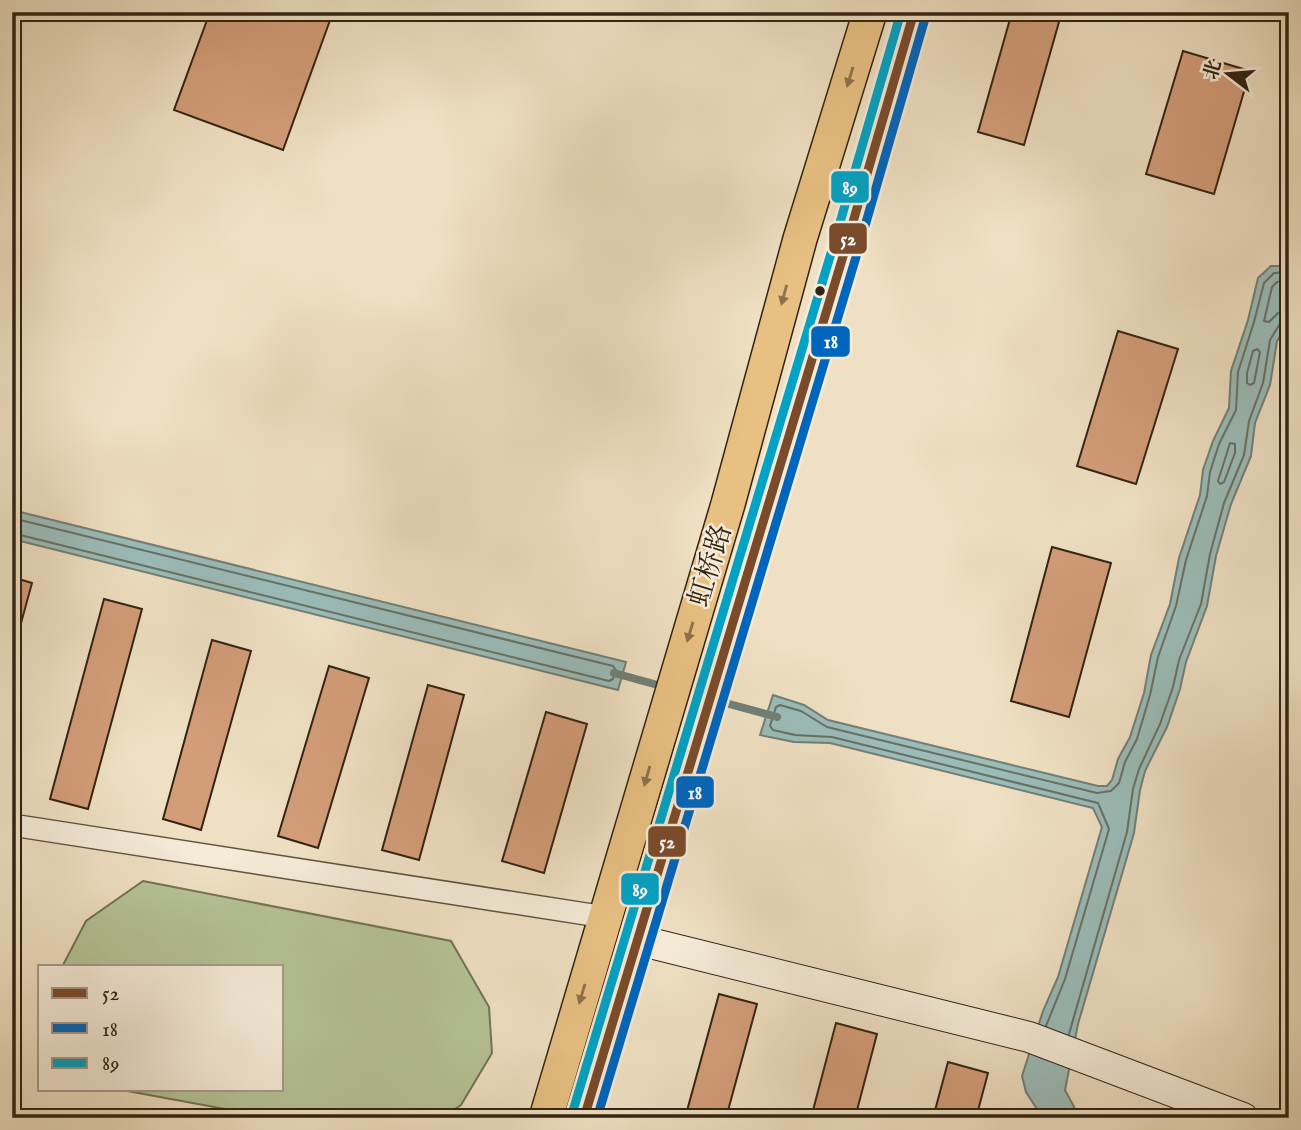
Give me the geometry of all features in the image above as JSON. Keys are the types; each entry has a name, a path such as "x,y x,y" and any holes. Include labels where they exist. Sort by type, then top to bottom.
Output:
{"main road":[{"name":"虹桥路","path":"546,1118 728,504 800,239 870,12"},
{"name":"虹桥路","path":"584,1118 914,12"}],"street":[{"path":"12,825 605,917"},
{"path":"638,940 1029,1037 1243,1118"}],"green space":[{"path":"143,881 451,941 489,1007 492,1053 461,1105 442,1118 274,1118 133,1092 284,1092 284,965 63,965 86,921"}],"water":[{"path":"1271,266 1289,266 1289,323 1277,341 1270,385 1255,423 1251,456 1231,504 1216,556 1207,606 1186,662 1167,727 1145,771 1134,833 1078,1024 1065,1090 1080,1118 1048,1118 1037,1109 1026,1092 1022,1076 1043,1011 1058,977 1102,827 1093,808 830,743 794,742 760,735 773,695 804,705 828,720 1107,786 1130,737 1144,693 1151,655 1170,604 1179,558 1200,495 1203,470 1229,408 1231,371 1248,320 1258,278"},
{"path":"12,510 626,662 618,690 12,539"}],"building":[{"path":"210,12 333,12 283,150 174,110"},
{"path":"1012,12 1052,12 1061,15 1024,145 978,132"},
{"path":"1183,51 1250,71 1214,194 1146,174"},
{"path":"1118,331 1178,349 1136,484 1077,466"},
{"path":"1052,547 1111,563 1069,717 1011,701"},
{"path":"12,577 32,583 12,656"},
{"path":"104,599 142,609 88,809 50,799"},
{"path":"212,640 251,651 201,830 163,819"},
{"path":"329,666 369,678 318,848 278,836"},
{"path":"428,685 464,695 419,860 382,850"},
{"path":"546,712 587,724 544,873 502,861"},
{"path":"1289,992 1289,1024 1280,1021"},
{"path":"719,994 757,1004 726,1118 685,1118"},
{"path":"836,1023 877,1034 855,1118 811,1118"},
{"path":"948,1062 988,1073 976,1118 933,1118"}],"waterway":[{"path":"614,673 665,687"},
{"path":"718,701 777,717"}],"transit line":[{"name":"89","path":"572,1114 901,12"},
{"name":"52","path":"584,1118 914,12"},
{"name":"18","path":"597,1118 926,15"}]}
